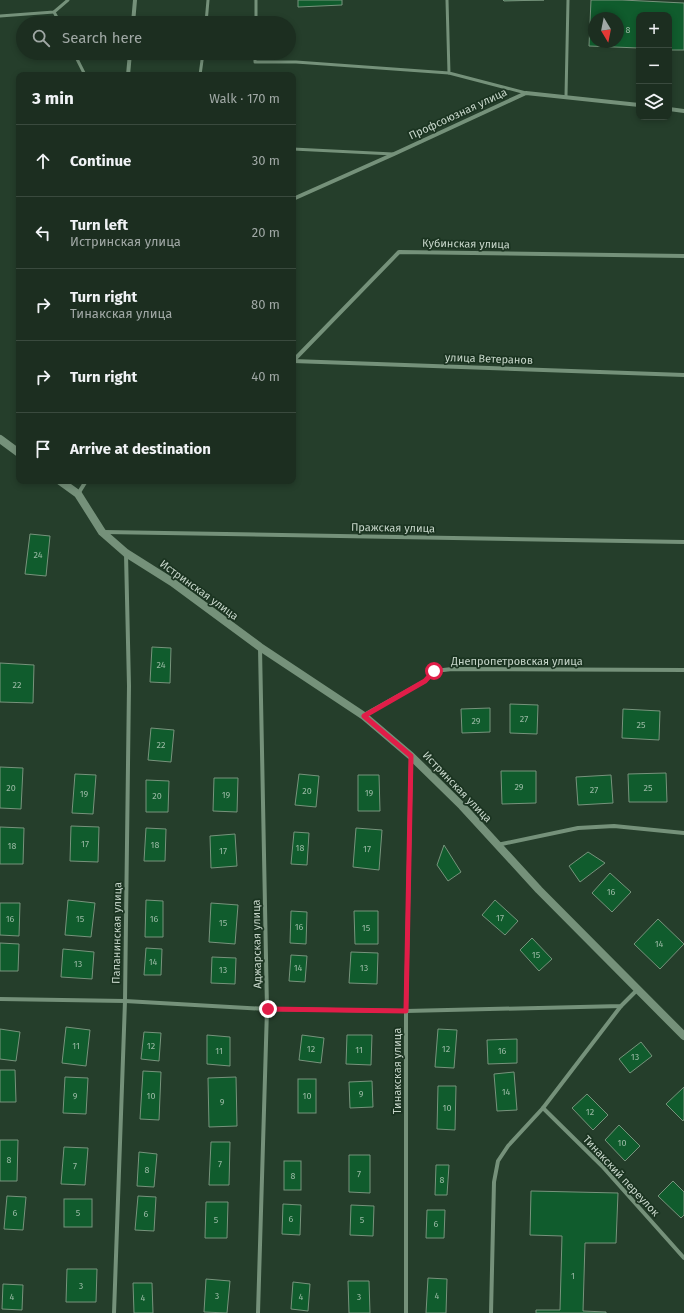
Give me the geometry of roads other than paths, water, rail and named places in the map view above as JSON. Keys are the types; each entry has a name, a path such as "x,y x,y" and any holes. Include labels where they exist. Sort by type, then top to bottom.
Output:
{"street":[{"path":"134,16 135,0"},
{"path":"128,72 129,60"},
{"name":"Профсоюзная улица","path":"296,198 526,93 566,96 636,105"},
{"path":"672,109 684,111"},
{"name":"Кубинская улица","path":"296,358 399,252 684,256"},
{"name":"улица Ветеранов","path":"296,361 684,375"},
{"path":"0,438 16,451"},
{"name":"Истринская улица","path":"64,484 78,494 102,532 126,553 172,582 260,647 364,716 411,756 462,806 538,890 684,1036"},
{"path":"78,494 84,484"},
{"name":"Пражская улица","path":"102,532 684,542"},
{"name":"Папанинская улица","path":"114,1313 125,1001 129,686 126,553"},
{"name":"Аджарская улица","path":"258,1313 268,1009 260,647"},
{"name":"Днепропетровская улица","path":"364,716 425,681 434,671 452,669 684,670"},
{"name":"Тинакская улица","path":"406,1313 406,1011 411,756"},
{"path":"497,844 578,828 614,826 684,833"},
{"path":"491,1313 494,1182 498,1161 508,1146 543,1108 622,1006 638,989"},
{"path":"0,999 125,1001 268,1009 406,1011 622,1006"},
{"name":"Тинакский переулок","path":"543,1108 602,1166 684,1258"}],"lane":[{"path":"0,16 54,12 68,0"},
{"path":"207,16 208,0"},
{"path":"256,0 256,16"},
{"path":"447,0 449,73"},
{"path":"566,96 568,0"},
{"path":"54,12 56,16"},
{"path":"78,60 84,72"},
{"path":"200,72 202,60"},
{"path":"255,60 255,62 296,62 449,73 526,93"},
{"path":"296,149 394,154"}]}
